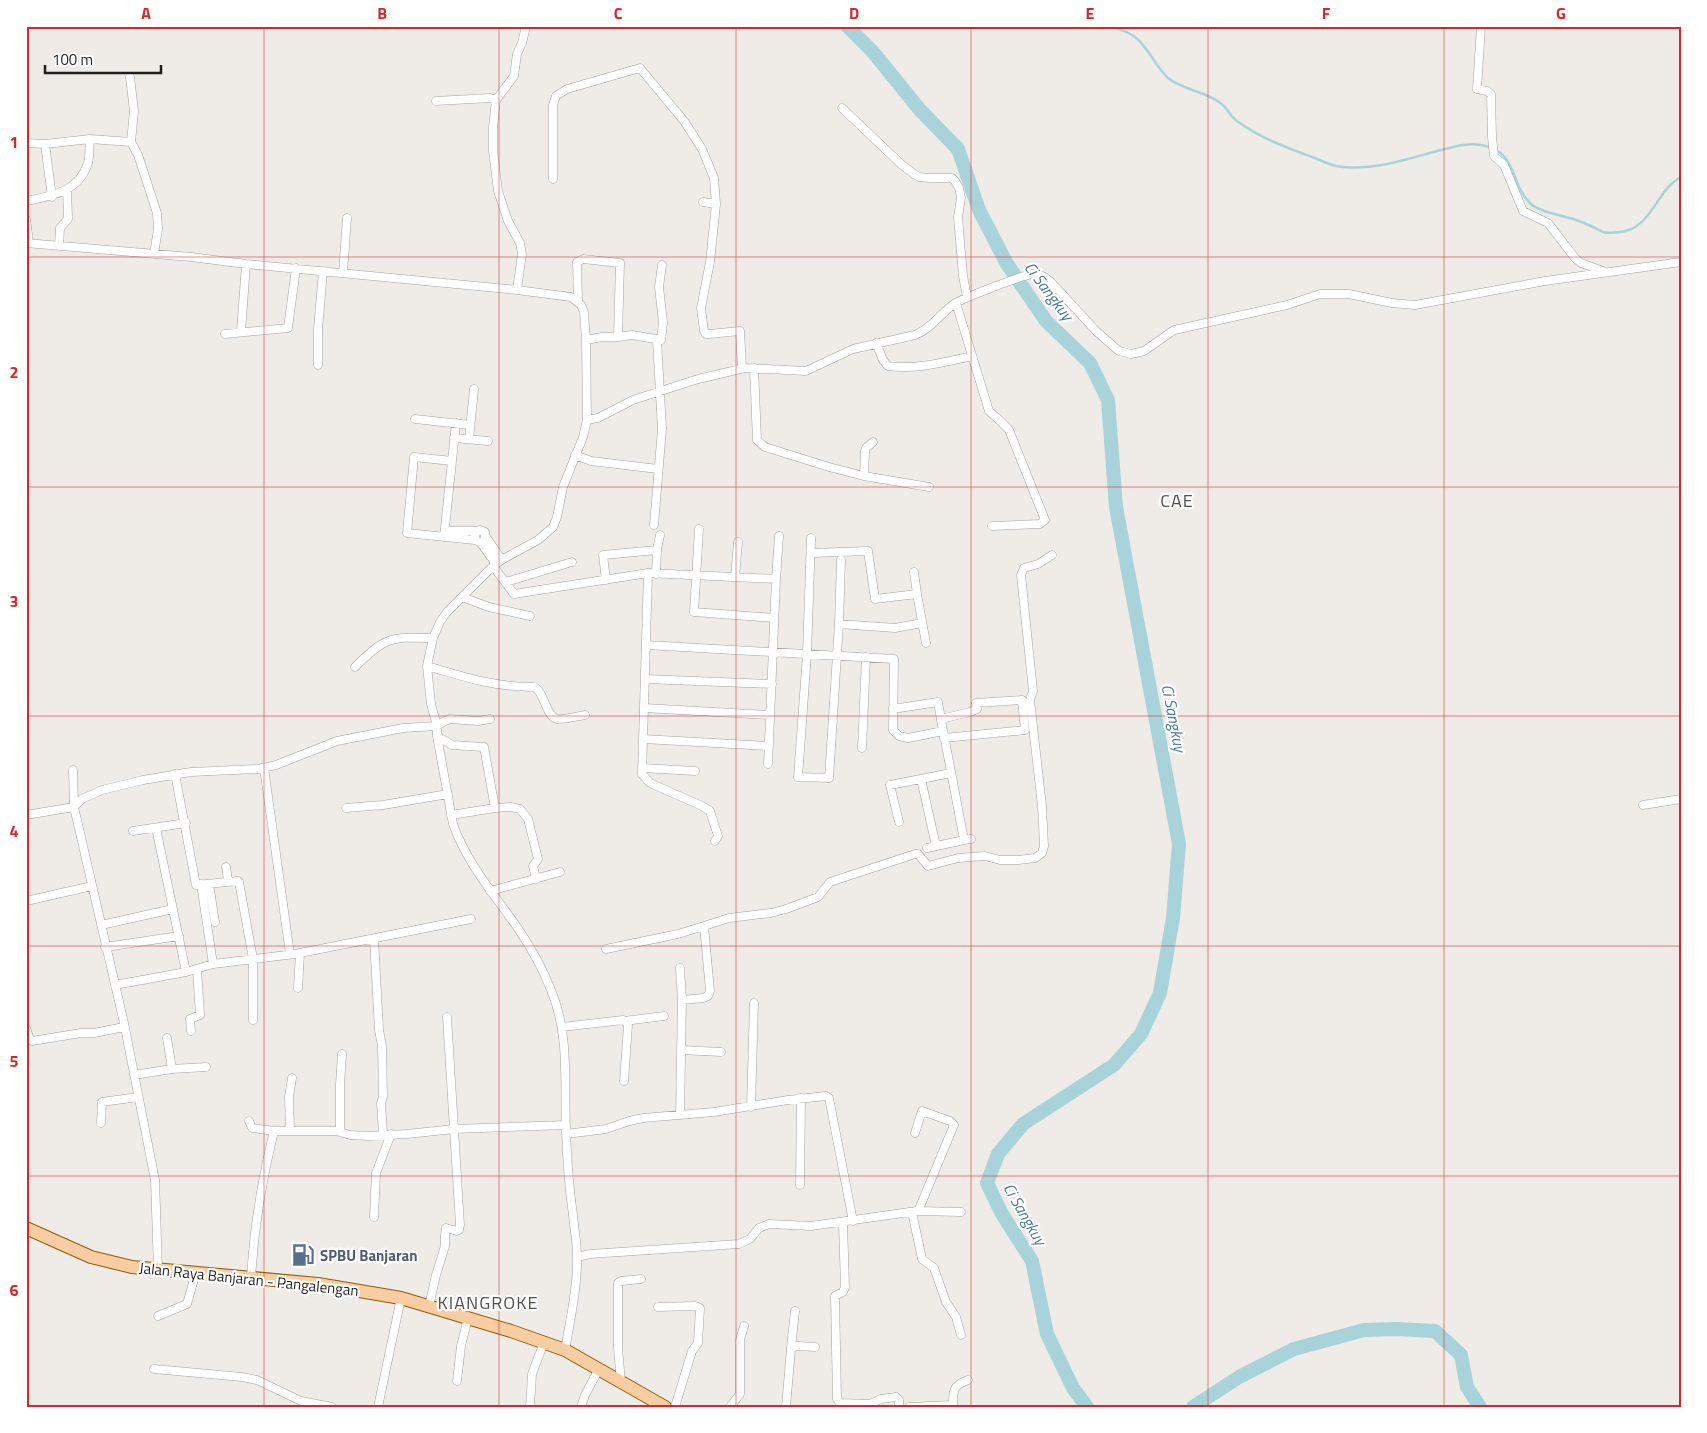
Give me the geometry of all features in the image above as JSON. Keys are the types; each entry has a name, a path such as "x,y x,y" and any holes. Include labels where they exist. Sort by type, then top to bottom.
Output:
{"main road":[{"name":"Jalan Raya Banjaran - Pangalengan","path":"26,1228 101,1261 132,1267 344,1287 401,1298 565,1350 665,1407"}],"street":[{"path":"517,290 522,254 520,243 502,205 495,174 493,127 496,100 514,76 517,54 526,26"},
{"path":"1476,90 1481,26"},
{"path":"553,179 553,105 556,96 566,89 640,68 679,115 702,148 714,178 716,204 710,262 701,308 702,322 706,334 740,331 742,368"},
{"path":"130,77 134,111 131,142 138,155 157,213 158,229 154,254"},
{"path":"1467,89 1487,91 1491,94 1494,156 1504,165 1523,211 1548,223 1581,263 1605,272"},
{"path":"436,101 490,98 496,100"},
{"path":"842,108 914,174 919,177 952,178 955,181 961,198 958,217 967,297"},
{"path":"26,143 45,144 90,139 131,142"},
{"path":"26,201 52,196 78,182 88,162 90,139"},
{"path":"45,144 52,196"},
{"path":"59,246 60,228 68,219 67,189"},
{"path":"703,202 716,204"},
{"path":"344,273 347,218"},
{"path":"26,219 28,243 517,290 571,297 578,301"},
{"path":"565,1350 574,1292 577,1257 568,1178 565,1061 562,1027 552,990 533,952 464,851 453,824 426,666 433,638 444,617 462,597 497,563 538,540 553,527 563,487 583,437 587,420 584,312 578,301 579,260 620,263 618,337"},
{"path":"587,420 598,418 633,400 698,379 742,368 806,371 853,349 923,331 956,303 967,297 1033,274 1042,275 1051,282 1096,331 1119,351 1131,354 1144,352 1174,330 1287,305 1320,294 1348,294 1392,303 1415,305 1493,289 1681,262"},
{"path":"241,332 246,264"},
{"path":"586,340 602,336 638,335 657,340 661,339 663,323 659,290 662,265"},
{"path":"226,334 288,328 296,268"},
{"path":"318,365 318,330 323,271"},
{"path":"956,303 989,411 1003,422 1009,430 1044,520 1040,524 992,526"},
{"path":"654,525 662,429 657,340"},
{"path":"876,343 883,360 888,366 895,367 915,368 972,356"},
{"path":"754,368 757,440 760,444 783,454 864,476 929,487"},
{"path":"469,439 474,389"},
{"path":"415,419 470,424"},
{"path":"445,534 456,423"},
{"path":"454,438 488,441"},
{"path":"864,476 865,451 873,442"},
{"path":"575,455 591,461 658,469"},
{"path":"452,461 414,457 407,533 445,534 480,540 497,563 514,594 652,574 776,579"},
{"path":"699,529 694,612 774,618"},
{"path":"445,534 477,530 485,532 480,540"},
{"path":"660,535 652,574 646,646 642,774 650,783 710,811 718,836 715,841"},
{"path":"768,764 779,536"},
{"path":"811,538 807,654 798,777 829,778 839,624 841,560"},
{"path":"735,577 738,542"},
{"path":"606,580 603,555 658,550"},
{"path":"810,553 868,551 875,599 917,594"},
{"path":"606,949 643,943 729,918 771,913 818,897 830,882 915,854 918,854 928,866 958,858 985,856 1000,860 1018,860 1035,858 1042,853 1044,846 1042,806 1030,700 1033,691 1021,575 1024,568 1038,564 1052,555"},
{"path":"506,582 572,562"},
{"path":"914,572 926,643"},
{"path":"462,597 489,607 530,616"},
{"path":"839,624 895,628 922,624"},
{"path":"355,667 371,650 394,638 433,638"},
{"path":"646,646 773,651 894,659 893,730 900,736 908,738 943,734 1025,730 1022,700 976,703 977,709 941,719"},
{"path":"862,748 866,657"},
{"path":"426,666 487,684 534,687 540,693 552,716 557,719 585,715"},
{"path":"645,678 772,684"},
{"path":"894,709 938,702 951,773 968,839 927,848"},
{"path":"644,708 770,715"},
{"path":"26,815 74,807 85,798 111,787 175,774 246,771 264,768 337,741 403,728 437,726 450,719 478,721 490,719"},
{"path":"437,736 452,745 484,747 495,808"},
{"path":"643,738 768,746"},
{"path":"264,768 290,954"},
{"path":"642,768 695,771"},
{"path":"73,770 74,807 115,985 155,1180 158,1269"},
{"path":"898,822 890,785 951,773"},
{"path":"175,774 186,823 196,885 228,881 239,882 253,959 253,1020"},
{"path":"921,779 936,846"},
{"path":"346,808 383,805 448,794"},
{"path":"1643,805 1681,798"},
{"path":"452,815 495,808 520,809 526,815 538,859 533,866 536,879"},
{"path":"133,831 186,823"},
{"path":"156,828 186,972"},
{"path":"226,867 228,881"},
{"path":"490,891 560,872"},
{"path":"205,884 215,922"},
{"path":"205,884 213,964"},
{"path":"26,901 92,886"},
{"path":"101,925 173,909"},
{"path":"115,985 186,972 213,964 300,953 472,919"},
{"path":"682,1000 703,998 708,996 710,991 704,926"},
{"path":"106,947 178,936"},
{"path":"374,939 379,1030 382,1046 383,1097 381,1104 387,1135 382,1158 377,1166 374,1217"},
{"path":"298,988 300,953"},
{"path":"680,968 682,1000 680,1114"},
{"path":"191,1031 190,1019 200,1015 197,969"},
{"path":"751,1107 754,1003"},
{"path":"562,1027 664,1016"},
{"path":"429,1306 436,1275 446,1246 446,1228 457,1231 460,1225 447,1017"},
{"path":"624,1021 628,1025 624,1081"},
{"path":"26,1028 32,1041 82,1033 94,1034 124,1027"},
{"path":"166,1038 172,1069"},
{"path":"681,1050 721,1052"},
{"path":"340,1132 342,1054"},
{"path":"134,1075 172,1069 206,1067"},
{"path":"290,1130 292,1078"},
{"path":"249,1121 252,1128 274,1131 336,1131 350,1135 387,1135 454,1130 606,1129 629,1120 714,1112 822,1095 828,1098 853,1222"},
{"path":"101,1123 102,1102 138,1097"},
{"path":"800,1184 801,1098"},
{"path":"914,1211 919,1209 954,1125 950,1121 922,1111 915,1133"},
{"path":"250,1278 265,1170 274,1131"},
{"path":"577,1257 590,1254 739,1244 750,1239 759,1228 769,1224 811,1226 853,1222 914,1211 960,1212"},
{"path":"914,1211 922,1259 934,1268 946,1302 956,1317 962,1335"},
{"path":"843,1223 845,1287 843,1292 836,1295 835,1303 836,1399 840,1405 870,1404 891,1396 898,1398 899,1407"},
{"path":"158,1316 187,1304 196,1272"},
{"path":"621,1382 618,1348 618,1283 641,1279"},
{"path":"378,1407 401,1298"},
{"path":"658,1307 696,1306 700,1308 698,1343 692,1351 675,1407"},
{"path":"786,1407 795,1311"},
{"path":"457,1381 461,1346 468,1318"},
{"path":"730,1407 740,1394 740,1340 744,1326"},
{"path":"530,1407 532,1374 544,1342"},
{"path":"791,1348 798,1346 815,1347"},
{"path":"154,1369 257,1380 301,1401 332,1407"},
{"path":"581,1407 585,1395 599,1369"},
{"path":"909,1407 953,1406 956,1386 968,1380"}],"waterway":[{"name":"Ci Sangkuy","path":"847,26 873,52 920,110 958,149 979,210 1007,264 1046,321 1090,363 1108,400 1116,507 1179,844 1173,918 1160,993 1141,1034 1114,1065 1023,1124 998,1154 987,1183 1002,1214 1032,1261 1047,1334 1073,1388 1087,1407"},
{"path":"1111,26 1129,33 1140,41 1168,78 1180,85 1213,98 1246,127 1273,142 1336,166 1374,166 1459,146 1481,145 1493,148 1502,154 1508,161 1525,197 1536,208 1579,221 1608,233 1626,231 1637,226 1673,182 1681,177"},
{"name":"Ci Sangkuy","path":"1193,1407 1239,1377 1294,1349 1364,1330 1396,1329 1435,1331 1461,1355 1467,1387 1480,1407"}],"place":[{"name":"SPBU Banjaran","path":"303,1255"}],"district":[{"name":"CAE","path":"1177,500"},
{"name":"KIANGROKE","path":"488,1302"}]}
